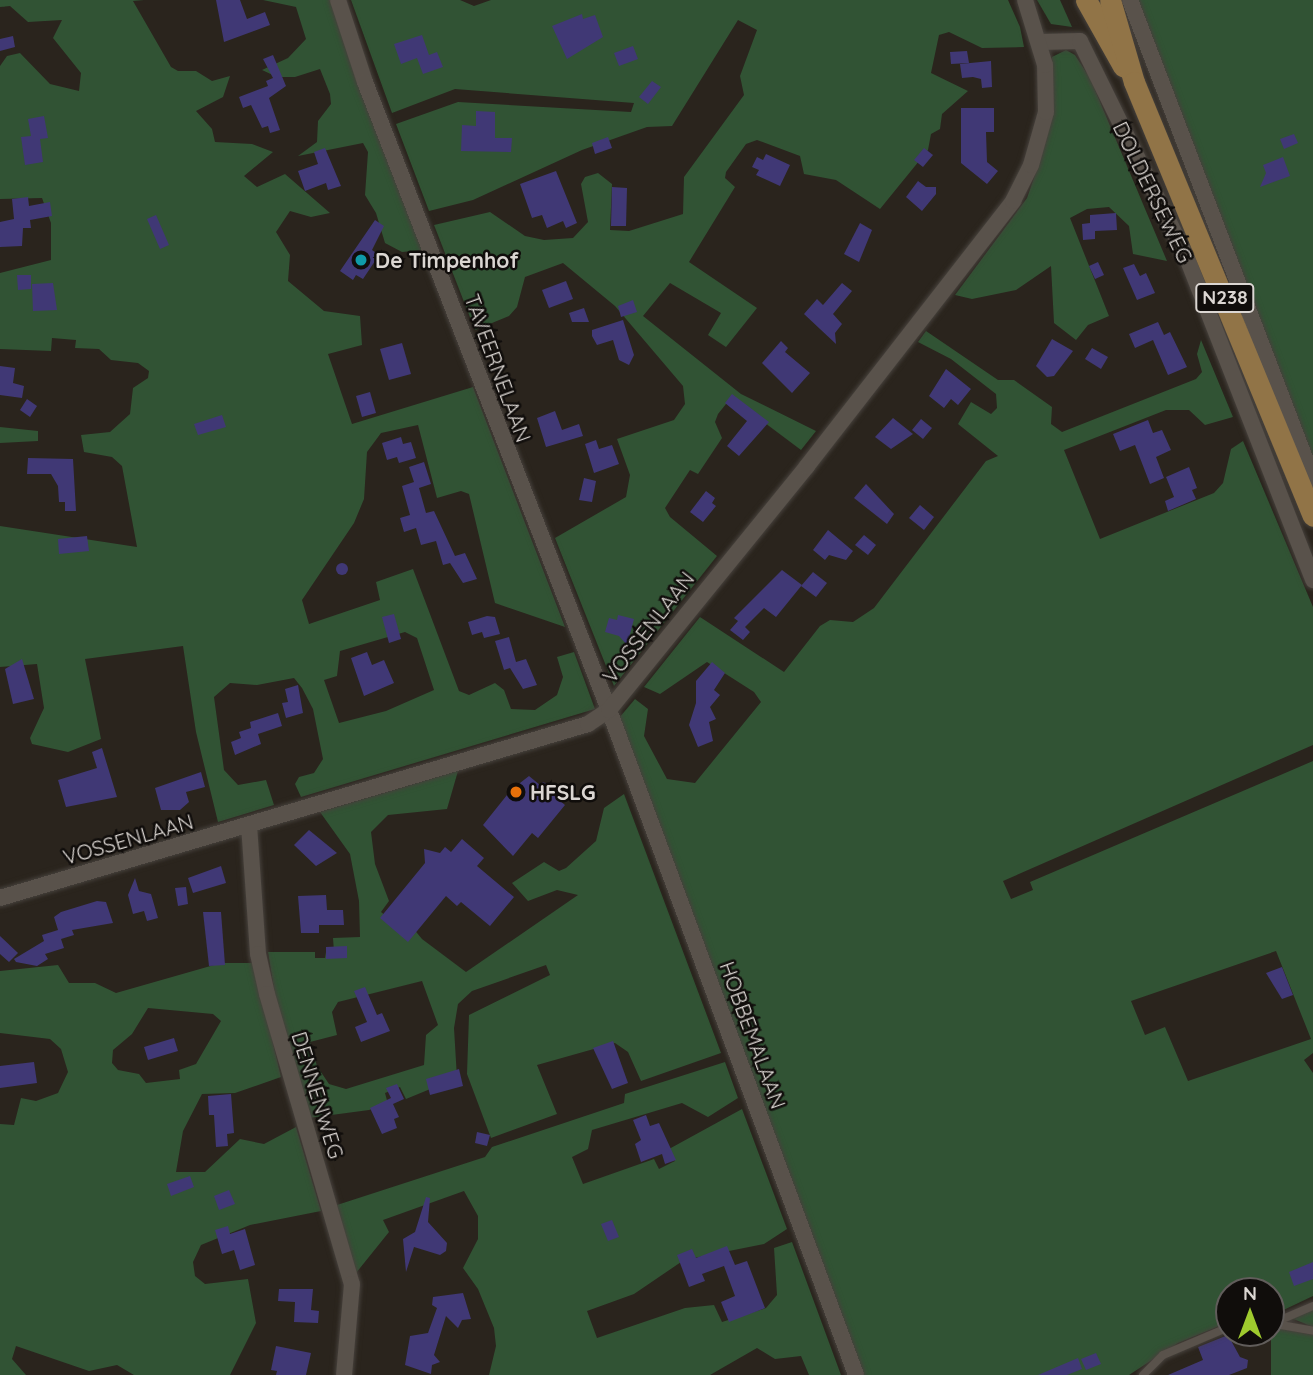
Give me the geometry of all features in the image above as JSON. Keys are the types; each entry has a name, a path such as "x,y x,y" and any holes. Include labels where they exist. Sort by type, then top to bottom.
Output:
{"main road":[{"name":"DOLDERSEWEG","path":"1086,0 1134,82"},
{"name":"DOLDERSEWEG","path":"1110,0 1134,82 1313,516"}],"street":[{"name":"TAVEERNELAAN","path":"338,0 471,361 608,709"},
{"path":"1025,0 1040,42"},
{"name":"DOLDERSEWEG","path":"1130,0 1313,479"},
{"name":"DOLDERSEWEG","path":"1040,42 1080,41 1187,258 1313,580"},
{"name":"VOSSENLAAN","path":"0,898 587,724 608,709 832,434 1013,201 1031,165 1046,112 1040,42"},
{"name":"HOBBEMALAAN","path":"608,709 856,1375"},
{"name":"DENNENWEG","path":"249,825 258,954 267,994 352,1284 344,1375"}],"lane":[{"path":"1285,1319 1313,1306"},
{"path":"1285,1326 1313,1331"},
{"path":"1143,1375 1163,1355 1215,1333"}],"green space":[{"path":"0,0 144,0 133,1 171,67 178,71 196,71 212,81 230,76 223,97 196,111 212,129 215,142 252,144 273,152 244,176 257,187 285,174 330,213 311,217 290,211 276,232 290,255 288,281 324,311 360,316 362,345 328,354 352,424 473,387 565,627 495,603 469,494 461,491 437,498 418,425 381,433 367,452 364,499 354,523 302,600 309,624 380,600 376,582 413,569 459,691 469,695 495,683 504,690 511,709 535,710 557,695 563,677 557,657 574,652 595,709 301,797 295,784 299,777 314,773 323,759 313,709 302,688 294,678 257,685 230,683 214,697 224,770 238,785 266,780 274,805 218,822 196,732 183,646 85,659 101,739 68,752 32,744 30,738 44,708 37,664 0,667 0,526 137,547 122,466 112,457 84,452 81,435 110,432 130,414 133,388 148,378 149,371 138,363 111,360 99,349 75,348 76,340 52,338 51,351 0,349 0,273 51,260 51,223 42,198 0,199 0,66 7,56 20,53 50,84 79,91 81,73 53,38 62,20 28,22 10,6 0,7","holes":["405,632 417,638 434,690 386,711 339,723 324,680 337,676 340,651"]},
{"path":"263,0 331,0 423,250 402,252 385,243 376,213 365,195 368,152 363,143 298,156 317,142 318,121 331,104 330,94 320,69 295,77 277,77 262,70 288,58 306,39 296,7"},
{"path":"351,0 460,0 474,6 491,0 1008,0 1020,27 1024,47 982,48 949,32 939,35 931,73 968,91 942,114 940,129 931,134 928,150 880,209 836,180 804,174 800,156 757,140 746,144 726,172 725,178 735,187 689,262 757,308 726,347 708,335 721,313 670,283 643,316 741,394 816,431 801,450 737,402 726,404 718,414 715,422 722,438 698,474 690,470 665,508 670,517 717,556 614,686 555,538 626,497 630,475 617,439 674,420 685,404 683,386 615,306 563,263 525,277 517,307 509,316 475,330 434,225 490,212 525,236 544,240 573,238 588,222 581,184 585,177 598,173 612,184 610,230 629,231 683,214 684,177 744,95 740,76 757,30 738,20 672,126 647,127 582,150 473,200 429,211 396,124 458,102 631,112 634,103 455,89 392,113"},
{"path":"1037,0 1060,0 1072,27 1051,24"},
{"path":"1138,0 1313,0 1313,460 1206,182"},
{"path":"1066,50 1075,55 1090,78 1167,261 1133,254 1129,226 1109,207 1087,209 1070,218 1109,316 1088,325 1076,340 1054,323 1051,266 1016,290 972,299 955,295 1027,198 1038,166 1052,57"},
{"path":"926,331 998,380 1014,380 1052,407 1051,424 1062,432 1196,379 1202,372 1197,354 1201,340 1233,417 1205,425 1189,410 1166,410 1064,450 1100,539 1214,493 1223,483 1231,449 1243,441 1313,607 1313,745 1003,881 1011,899 1033,890 1030,882 1313,761 1313,1053 1304,1060 1313,1073 1313,1296 1285,1309 1285,1277 1215,1277 1215,1328 1178,1343 1129,1375 863,1375 619,718 635,699 648,709 644,736 667,779 695,783 761,702 754,692 707,662 660,694 644,687 700,617 784,672 820,626 830,620 853,622 874,608 986,461 998,456 958,424 971,402 991,414 997,408 996,394 951,359 918,342","holes":["1276,951 1311,1039 1188,1081 1165,1027 1145,1035 1131,1001"]},
{"path":"0,427 38,431 38,441 0,443"},
{"path":"458,771 447,809 388,815 371,832 375,864 389,901 381,912 396,924 403,916 422,939 466,972 578,895 557,890 528,901 512,883 544,862 559,871 566,868 596,841 604,808 624,794 721,1053 641,1081 628,1052 615,1043 537,1065 557,1114 491,1138 467,1074 469,1015 550,975 546,965 472,991 458,1004 454,1028 457,1078 406,1099 400,1087 385,1093 388,1104 369,1110 309,1118 277,1007 268,952 315,952 315,958 325,958 326,952 334,952 333,938 360,937 359,901 350,854 320,812","holes":["422,981 438,1025 426,1035 424,1065 346,1089 329,1084 317,1066 310,1042 337,1035 332,1012 338,1002"]},
{"path":"221,963 254,963 281,1077 235,1093 202,1094 183,1131 176,1172 205,1172 240,1139 264,1144 296,1127 321,1211 250,1225 201,1245 193,1262 195,1276 205,1284 248,1279 256,1323 230,1375 134,1375 117,1365 89,1371 16,1346 12,1359 26,1375 0,1375 0,1124 14,1125 21,1098 36,1101 58,1093 68,1072 61,1049 50,1039 0,1033 0,971 58,965 69,983 95,983 116,993","holes":["148,1008 213,1014 221,1021 196,1064 179,1070 180,1079 146,1083 139,1074 118,1070 112,1063 113,1050 132,1034"]},
{"path":"725,1062 738,1098 708,1117 682,1103 592,1130 588,1149 572,1157 583,1184 654,1159 659,1169 675,1161 669,1149 742,1109 787,1229 764,1244 684,1260 634,1294 587,1311 597,1338 685,1308 714,1305 722,1322 766,1308 777,1295 774,1248 792,1242 841,1375 809,1375 801,1356 775,1359 757,1348 710,1375 489,1375 496,1346 494,1328 478,1289 463,1268 478,1239 478,1216 464,1191 383,1220 389,1232 356,1273 337,1205 485,1157 492,1147 624,1103 625,1094"},
{"path":"1313,1308 1313,1327 1291,1318"},
{"path":"1285,1330 1313,1335 1313,1375 1271,1375 1271,1347 1285,1347"}],"building":[{"path":"216,0 240,0 247,19 265,12 270,25 224,42"},
{"path":"582,14 583,19 595,15 603,37 567,59 552,26"},
{"path":"422,35 429,55 437,52 443,67 423,74 417,58 401,64 394,44"},
{"path":"13,36 15,47 0,51 0,39"},
{"path":"633,46 638,59 619,66 614,53"},
{"path":"967,51 969,63 951,64 950,52"},
{"path":"273,55 286,86 269,98 280,130 270,133 268,126 262,128 251,105 243,108 239,97 268,86 266,81 273,78 263,59"},
{"path":"991,61 992,87 982,88 981,79 962,78 960,64"},
{"path":"652,81 661,87 648,104 639,97"},
{"path":"961,108 994,108 994,132 986,132 987,162 998,171 987,184 961,163"},
{"path":"476,111 495,112 495,138 512,138 511,152 461,151 462,125 476,126"},
{"path":"44,116 48,138 40,139 43,162 25,165 21,137 31,136 28,119"},
{"path":"1294,134 1298,143 1284,149 1280,139"},
{"path":"608,137 612,148 595,154 592,143"},
{"path":"325,148 341,186 328,190 326,183 305,191 298,171 318,164 314,152"},
{"path":"924,148 933,155 923,167 914,160"},
{"path":"766,154 790,165 780,186 756,175 759,170 752,167 757,157 763,160"},
{"path":"1283,157 1290,176 1260,187 1266,173 1263,165"},
{"path":"556,171 577,223 566,228 563,221 547,228 542,215 532,218 520,184"},
{"path":"918,181 926,187 936,187 936,194 922,211 906,197"},
{"path":"612,187 627,188 626,226 611,226"},
{"path":"28,197 29,206 50,202 52,216 30,220 31,228 23,228 22,246 0,247 0,222 14,219 12,199"},
{"path":"1116,213 1117,230 1095,231 1095,239 1083,240 1082,224 1090,223 1090,215"},
{"path":"156,215 169,245 160,249 147,219"},
{"name":"De Timpenhof","path":"375,220 384,226 372,250 379,255 363,279 356,275 353,280 340,271"},
{"path":"860,223 872,230 859,262 844,254"},
{"path":"1098,262 1104,275 1095,279 1089,266"},
{"path":"1134,264 1140,276 1146,273 1155,293 1137,300 1123,268"},
{"path":"17,275 31,275 31,289 18,290"},
{"path":"566,281 573,299 549,308 542,290"},
{"path":"53,283 57,310 33,311 32,284"},
{"path":"842,283 852,291 833,314 842,324 835,333 836,344 804,314 817,299 823,305"},
{"path":"633,300 637,312 621,317 618,306"},
{"path":"584,308 589,322 572,322 569,313"},
{"path":"623,320 634,355 629,365 619,360 613,340 597,345 592,336 592,330"},
{"path":"1158,322 1164,335 1170,332 1187,367 1168,375 1153,340 1135,348 1129,334"},
{"path":"1052,339 1073,351 1054,376 1047,377 1036,366"},
{"path":"781,341 788,348 785,352 810,373 792,393 762,363"},
{"path":"402,343 411,374 389,380 380,349"},
{"path":"1092,348 1108,357 1101,369 1085,359"},
{"path":"0,366 15,368 13,383 24,386 22,398 0,395"},
{"path":"946,369 971,389 958,405 951,399 944,408 929,396"},
{"path":"370,392 376,413 362,417 356,396"},
{"path":"732,394 769,422 739,456 727,446 747,421 725,403"},
{"path":"27,399 37,406 30,417 20,410"},
{"path":"555,411 562,430 579,424 583,436 546,447 537,418"},
{"path":"222,415 226,427 198,435 194,424"},
{"path":"893,418 913,434 891,449 875,437"},
{"path":"921,419 932,428 923,439 912,430"},
{"path":"1148,420 1153,433 1162,430 1171,450 1156,457 1164,478 1150,484 1135,445 1120,451 1113,434"},
{"path":"401,437 403,444 411,442 416,458 399,463 397,457 387,460 382,443"},
{"path":"596,440 599,449 612,445 619,464 594,473 585,444"},
{"path":"28,458 73,459 76,511 65,511 65,502 59,502 58,486 51,474 27,474"},
{"path":"424,462 431,484 419,488 426,513 434,511 455,556 465,553 477,579 463,583 450,563 443,565 436,541 421,545 416,528 404,532 400,518 410,515 402,486 414,482 409,467"},
{"path":"1189,467 1197,488 1192,490 1196,499 1168,511 1165,501 1174,497 1166,477"},
{"path":"584,478 596,481 592,502 579,500"},
{"path":"866,484 894,514 887,524 854,498"},
{"path":"706,491 715,498 712,503 716,506 703,522 690,512"},
{"path":"920,505 934,517 924,530 909,518"},
{"path":"828,530 853,551 846,560 829,555 825,560 813,550"},
{"path":"864,535 876,545 868,555 855,545"},
{"path":"87,536 89,551 59,554 58,539"},
{"path":"342,563 348,569 342,575 336,569"},
{"path":"782,570 802,585 776,617 764,608 745,627 750,632 743,640 730,630 738,621 734,618"},
{"path":"813,572 827,583 816,597 801,586"},
{"path":"394,614 401,639 389,643 382,617"},
{"path":"618,615 634,619 627,645 619,636 605,632 609,618 617,620"},
{"path":"487,616 495,617 500,634 484,638 482,632 472,635 468,622"},
{"path":"509,637 516,662 526,659 537,685 523,689 510,668 504,670 495,641"},
{"path":"367,652 372,665 384,660 394,683 364,696 351,658"},
{"path":"22,659 34,699 13,704 5,669"},
{"path":"712,662 725,673 714,690 720,695 710,707 716,719 709,722 713,741 698,747 689,725 696,703 696,681"},
{"path":"298,685 303,713 286,718 282,703 288,702 285,689"},
{"path":"278,713 282,726 258,734 261,744 235,755 231,742 241,738 239,732 251,728 250,722"},
{"path":"102,748 117,797 66,807 58,780 97,768 92,752"},
{"path":"201,772 205,787 186,792 189,802 180,810 161,810 155,788"},
{"path":"529,776 540,785 543,782 556,789 552,794 565,805 538,838 532,833 513,856 483,825 511,790"},
{"path":"309,830 337,853 316,866 294,845"},
{"path":"462,839 484,858 477,866 514,897 490,926 461,902 457,906 446,896 408,942 380,918 425,863 424,849 440,853 445,847 451,852"},
{"path":"221,866 226,883 193,893 188,878"},
{"path":"135,878 139,891 151,894 158,918 147,921 144,911 133,914 128,895"},
{"path":"186,887 188,904 178,906 175,888"},
{"path":"326,895 327,910 343,910 344,925 319,925 319,933 301,933 298,896"},
{"path":"97,901 106,902 113,923 72,930 74,935 61,939 64,948 45,954 48,959 37,966 16,962 14,959 44,941 42,935 58,930 54,917 61,912"},
{"path":"203,912 221,912 225,965 209,966"},
{"path":"0,936 18,953 9,962 0,954"},
{"path":"347,946 347,958 326,959 326,947"},
{"path":"1282,967 1293,995 1282,999 1266,973"},
{"path":"365,987 377,1015 382,1013 390,1031 361,1042 355,1027 367,1022 354,991"},
{"path":"174,1038 178,1051 148,1060 144,1047"},
{"path":"613,1041 628,1083 612,1089 593,1048"},
{"path":"34,1062 37,1083 0,1088 0,1066"},
{"path":"459,1069 463,1086 430,1095 426,1079"},
{"path":"397,1084 404,1099 393,1104 399,1117 394,1119 397,1128 382,1134 370,1108 391,1098 386,1088"},
{"path":"231,1094 234,1133 227,1134 228,1146 216,1147 214,1115 209,1115 208,1096"},
{"path":"646,1115 650,1126 659,1123 676,1160 665,1164 662,1154 641,1162 635,1144 641,1140 633,1120"},
{"path":"477,1132 490,1135 487,1146 475,1143"},
{"path":"190,1176 194,1187 171,1196 167,1184"},
{"path":"229,1190 235,1204 219,1210 214,1196"},
{"path":"426,1197 430,1198 428,1222 447,1243 446,1251 440,1255 414,1247 406,1272 403,1239 415,1232"},
{"path":"612,1220 619,1237 608,1241 601,1224"},
{"path":"228,1226 230,1234 245,1229 255,1265 240,1270 234,1250 222,1254 215,1230"},
{"path":"727,1246 735,1265 747,1261 765,1308 729,1322 721,1302 735,1296 724,1266 702,1274 705,1281 689,1287 677,1255 692,1249 696,1258"},
{"path":"1313,1262 1313,1279 1294,1286 1289,1272"},
{"path":"279,1289 313,1289 311,1310 319,1311 318,1323 294,1322 295,1302 278,1301"},
{"path":"463,1293 471,1319 462,1320 458,1328 446,1316 434,1355 440,1362 432,1365 431,1374 405,1365 410,1336 428,1333 437,1308 432,1305 433,1297"},
{"path":"1215,1340 1215,1347 1235,1347 1240,1357 1248,1360 1247,1368 1229,1375 1168,1375 1203,1360 1198,1347"},
{"path":"276,1346 311,1353 306,1375 276,1375 277,1371 271,1370"},
{"path":"1096,1353 1101,1364 1086,1370 1081,1359"},
{"path":"1078,1358 1082,1369 1067,1375 1038,1375"}],"place":[{"name":"De Timpenhof","path":"361,260"},
{"name":"HFSLG","path":"516,792"}]}
